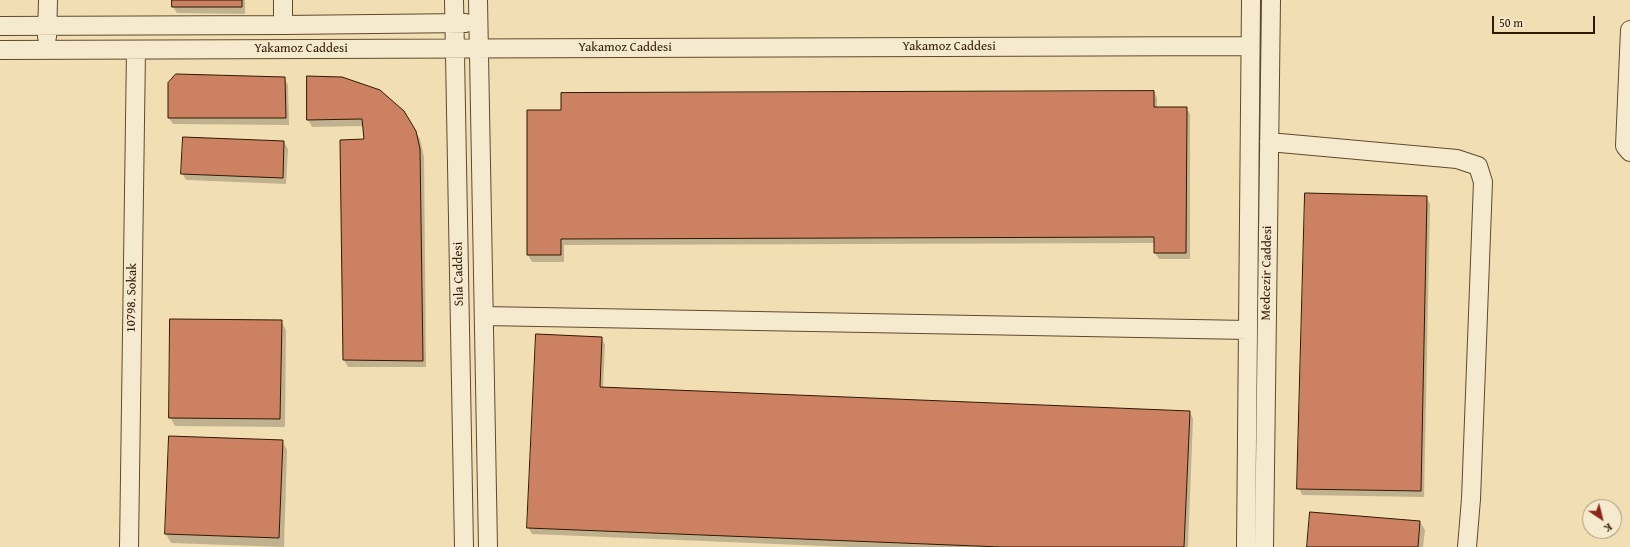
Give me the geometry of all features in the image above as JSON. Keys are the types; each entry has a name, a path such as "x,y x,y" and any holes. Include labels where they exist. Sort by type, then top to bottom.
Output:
{"street":[{"path":"47,50 48,0"},
{"path":"283,0 283,25"},
{"name":"Sıla Caddesi","path":"454,0 464,547"},
{"path":"478,0 488,547"},
{"name":"Medcezir Caddesi","path":"1246,547 1251,0"},
{"name":"Medcezir Caddesi","path":"1264,547 1271,0"},
{"name":"Yakamoz Caddesi","path":"0,26 479,23"},
{"path":"1630,30 1625,146 1630,152"},
{"name":"Yakamoz Caddesi","path":"0,50 1250,46"},
{"name":"10798. Sokak","path":"129,547 136,50"},
{"path":"1269,142 1457,159 1478,166 1483,182 1472,484 1467,547"},
{"path":"484,316 1248,330"}],"building":[{"path":"172,0 242,0 242,7 172,7"},
{"path":"176,74 285,77 286,118 168,118 168,83"},
{"path":"307,76 342,77 380,90 404,111 416,131 420,149 423,361 343,360 340,140 364,139 362,119 307,120"},
{"path":"1154,91 1154,107 1187,107 1186,253 1154,253 1154,237 561,239 561,255 527,255 527,110 561,110 561,93"},
{"path":"183,137 284,141 283,178 181,174"},
{"path":"1305,193 1427,196 1421,491 1297,489"},
{"path":"170,319 282,320 280,419 169,418"},
{"path":"536,334 602,337 600,387 1190,411 1184,547 1001,547 527,528"},
{"path":"169,436 283,440 279,538 165,534"},
{"path":"1310,512 1420,521 1418,547 1307,547"}]}
